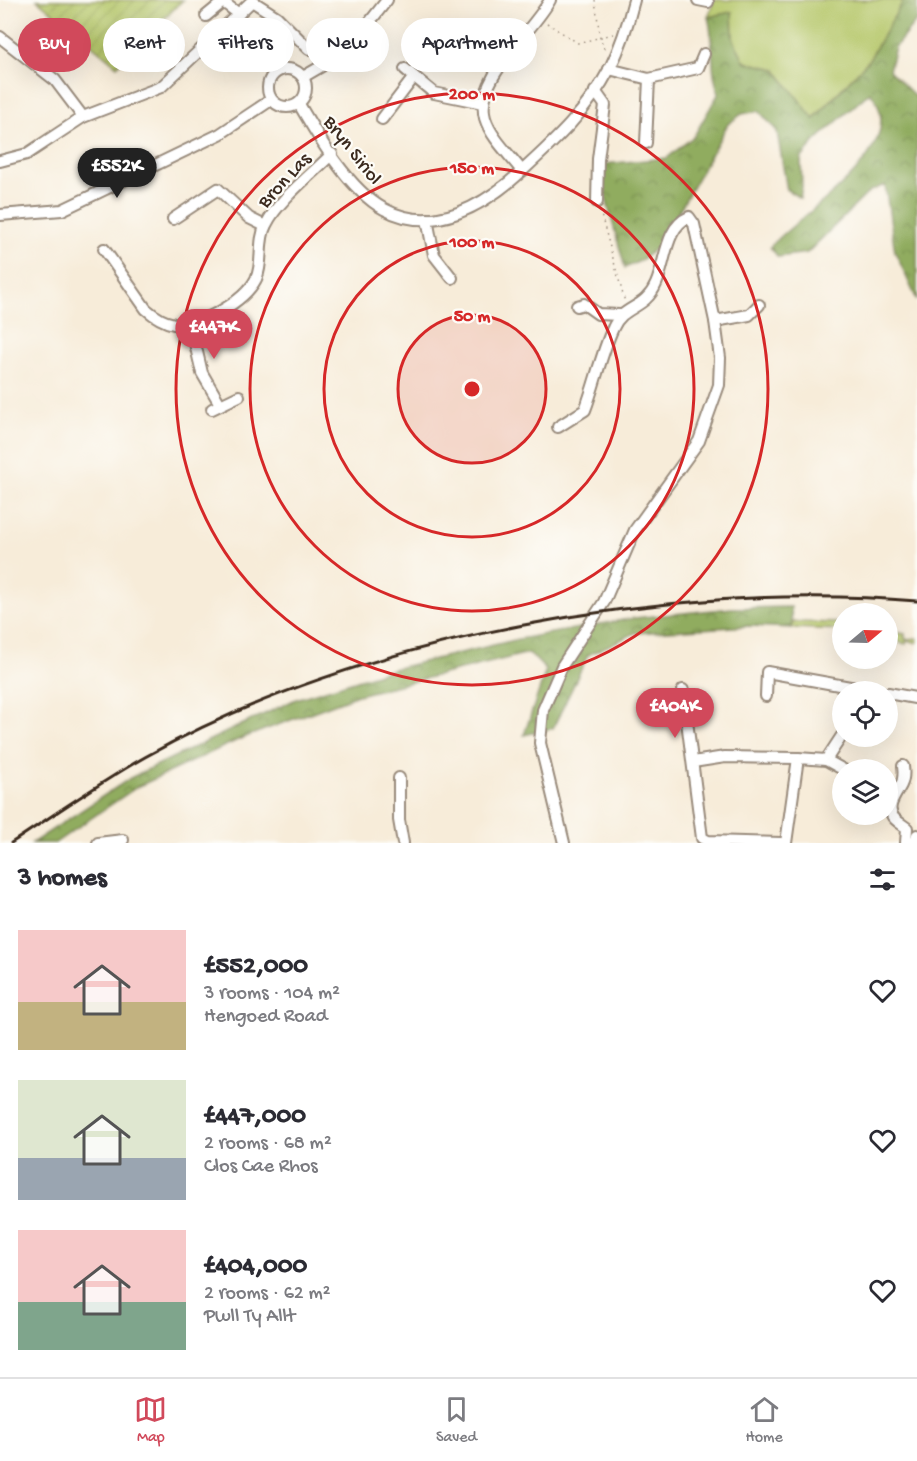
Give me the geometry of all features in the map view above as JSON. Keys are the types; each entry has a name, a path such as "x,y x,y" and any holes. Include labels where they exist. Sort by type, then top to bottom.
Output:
{"street":[{"path":"303,77 346,52 387,0"},
{"name":"Bryn Siriol","path":"299,104 332,153 366,196 383,208 407,218 427,219 452,216 483,202 508,186 522,171 549,150 580,115 609,69 626,31 634,0"},
{"path":"235,18 252,1 277,17 306,46"},
{"path":"206,16 223,2 229,3 239,14"},
{"path":"522,171 493,135 485,118 483,103 486,90 499,68 548,3"},
{"path":"0,37 55,80 83,117"},
{"path":"0,161 27,154 83,117 161,87 197,53"},
{"path":"609,69 655,77 698,68 704,54"},
{"path":"280,70 293,70 303,77 306,88 299,104 281,107 271,100 267,89 274,73 280,70"},
{"path":"408,72 434,93 483,103"},
{"path":"382,119 414,77"},
{"path":"646,143 650,93 655,77"},
{"path":"596,91 605,105 598,159 597,202"},
{"path":"0,215 62,210 220,134 271,100"},
{"name":"Bron Las","path":"190,322 205,317 248,291 260,266 265,226 332,153"},
{"path":"173,219 218,189 249,218 265,226"},
{"path":"564,843 540,743 543,710 562,666 604,602 635,530 699,441 720,385 720,358 715,321 694,224 689,217 679,221 673,230 656,284 647,301 623,313 598,314 585,304 577,306"},
{"path":"427,219 434,255 452,278"},
{"path":"104,249 154,316 175,324 190,322 202,373 216,406 239,396"},
{"path":"715,321 749,315 759,305"},
{"path":"558,427 585,410 613,328 623,313"},
{"path":"766,696 767,672 832,685"},
{"path":"683,690 702,838 708,842 781,843"},
{"path":"898,695 915,698"},
{"path":"826,760 834,747"},
{"path":"693,762 725,757 798,758 826,760 832,763"},
{"path":"786,843 798,758"},
{"path":"898,788 901,786 903,766"},
{"path":"399,778 399,820 403,843"},
{"path":"898,821 907,828 906,843"},
{"path":"915,843 917,835"},
{"path":"98,843 123,840"}],"path":[{"path":"595,0 600,38"},
{"path":"538,18 578,44 626,31"},
{"path":"597,202 623,313"}],"green space":[{"path":"37,0 183,0 165,18 103,18 103,54 91,45 91,18 59,18"},
{"path":"714,0 904,0 869,60 813,119 775,69 745,62 733,39 732,12 708,17"},
{"path":"904,0 917,0 917,20 895,47 889,70 917,98 917,300 895,252 885,185 870,191 807,253 778,257 770,247 828,197 867,156 879,135 880,113 870,92 815,141 801,159 800,198 787,190 777,131 759,111 742,114 728,124 660,245 640,261 625,268 603,188 605,164 667,158 694,136 719,93 714,75 708,17 732,12 733,39 745,62 775,69 814,119 869,60"},
{"path":"791,607 792,628 750,626 635,633 588,655 553,728 524,735 546,670 529,653 358,695 240,739 137,787 55,843 32,843 132,777 296,699 393,669 519,639 634,618 732,608"},
{"path":"793,622 832,623 832,630 792,628"},
{"path":"898,633 905,634 905,639 917,638 917,643 907,640 906,644 898,642"}],"railway":[{"path":"11,843 145,757 230,715 322,679 419,649 520,626 622,609 724,600 823,597 917,601"}]}
